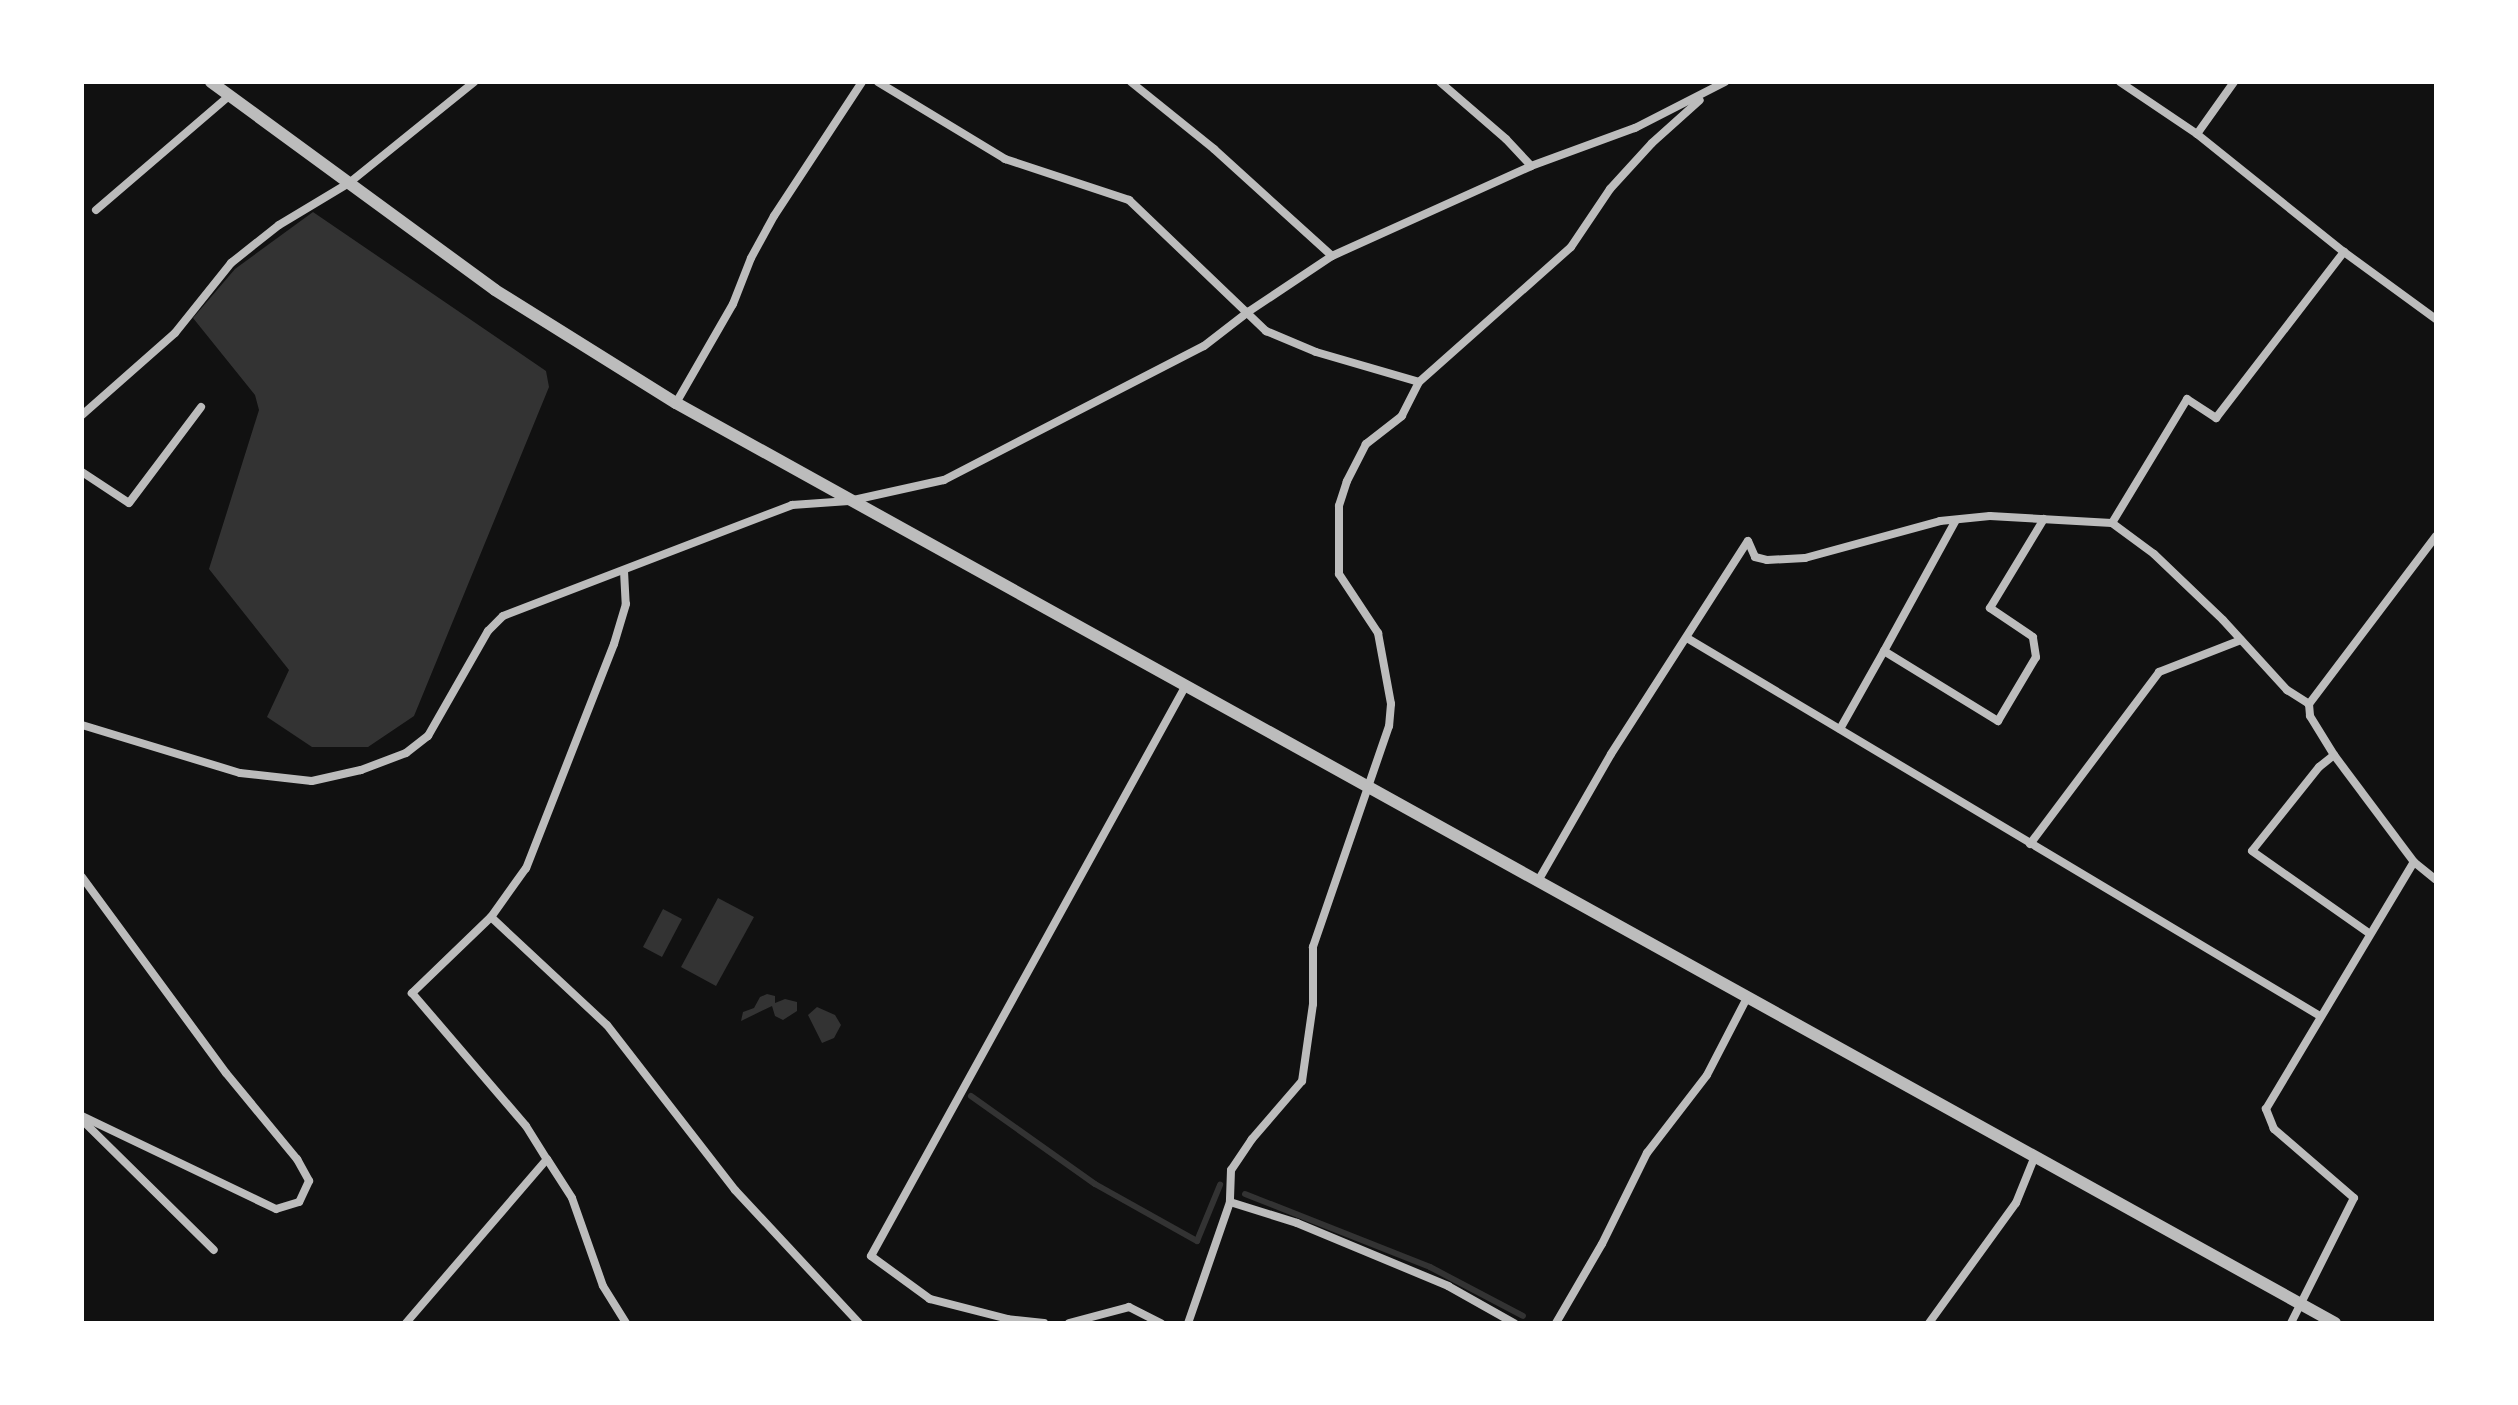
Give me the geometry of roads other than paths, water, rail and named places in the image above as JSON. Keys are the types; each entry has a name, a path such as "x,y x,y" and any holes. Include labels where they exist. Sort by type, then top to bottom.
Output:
{"street":[{"path":"211,82 495,290 676,403 2335,1323"},
{"path":"82,415 175,333 231,263 279,225 349,183 474,82"},
{"path":"676,403 733,304 751,258 774,216 862,82"},
{"path":"878,82 1005,159 1129,200 1266,331 1316,352 1419,382"},
{"path":"1131,82 1214,149 1332,256"},
{"path":"1440,82 1506,139 1531,166"},
{"path":"82,725 240,773 312,781 361,770 406,753 428,736 488,631 503,616 792,505 849,501 944,480 1204,346 1248,312 1332,256 1531,166 1635,128 1725,82"},
{"path":"2120,82 2197,134 2344,252 2436,319"},
{"path":"2197,134 2234,82"},
{"path":"1188,1323 1230,1202 1231,1170 1252,1139 1302,1081 1313,1004 1313,947 1389,726 1391,704 1378,633 1339,574 1339,506 1347,481 1366,444 1402,416 1419,382 1571,247 1610,189 1652,143 1706,94"},
{"path":"96,210 230,95"},
{"path":"2112,523 2187,399 2216,418 2344,252"},
{"path":"82,472 129,503 201,407"},
{"path":"1538,881 1611,754 1748,541 1755,557 1767,560 1805,558 1914,526 1990,516 2112,523 2154,554 2287,690 2309,704"},
{"path":"1884,651 1998,721 2036,657 2033,637 1990,608 2044,519"},
{"path":"1840,729 1956,520"},
{"path":"2436,536 2309,704 2310,716 2334,755 2414,862 2436,880"},
{"path":"624,571 626,604 565,776 526,868 491,917 412,993 526,1126 572,1198 603,1286 626,1323"},
{"path":"1687,638 2320,1016"},
{"path":"2030,844 2159,672 2241,640"},
{"path":"1044,1323 1008,1319 930,1299 871,1256 1185,687"},
{"path":"2334,755 2319,767 2252,851 2370,934"},
{"path":"2291,1323 2303,1305 2354,1198 2274,1129 2266,1109 2414,862"},
{"path":"82,877 226,1073 297,1159 309,1181 299,1202 276,1209 82,1118"},
{"path":"491,917 607,1025 735,1190 859,1323"},
{"path":"1556,1323 1602,1244 1647,1153 1707,1075 1748,996"},
{"path":"82,1118 214,1250"},
{"path":"1929,1323 2016,1203 2035,1156"},
{"path":"406,1323 547,1159"},
{"path":"1230,1202 1297,1223 1448,1286 1514,1323"},
{"path":"1069,1323 1129,1307 1161,1323"}],"waterway":[{"path":"971,1096 1095,1184 1197,1241 1220,1185"},
{"path":"1245,1194 1430,1267 1523,1316"}]}
